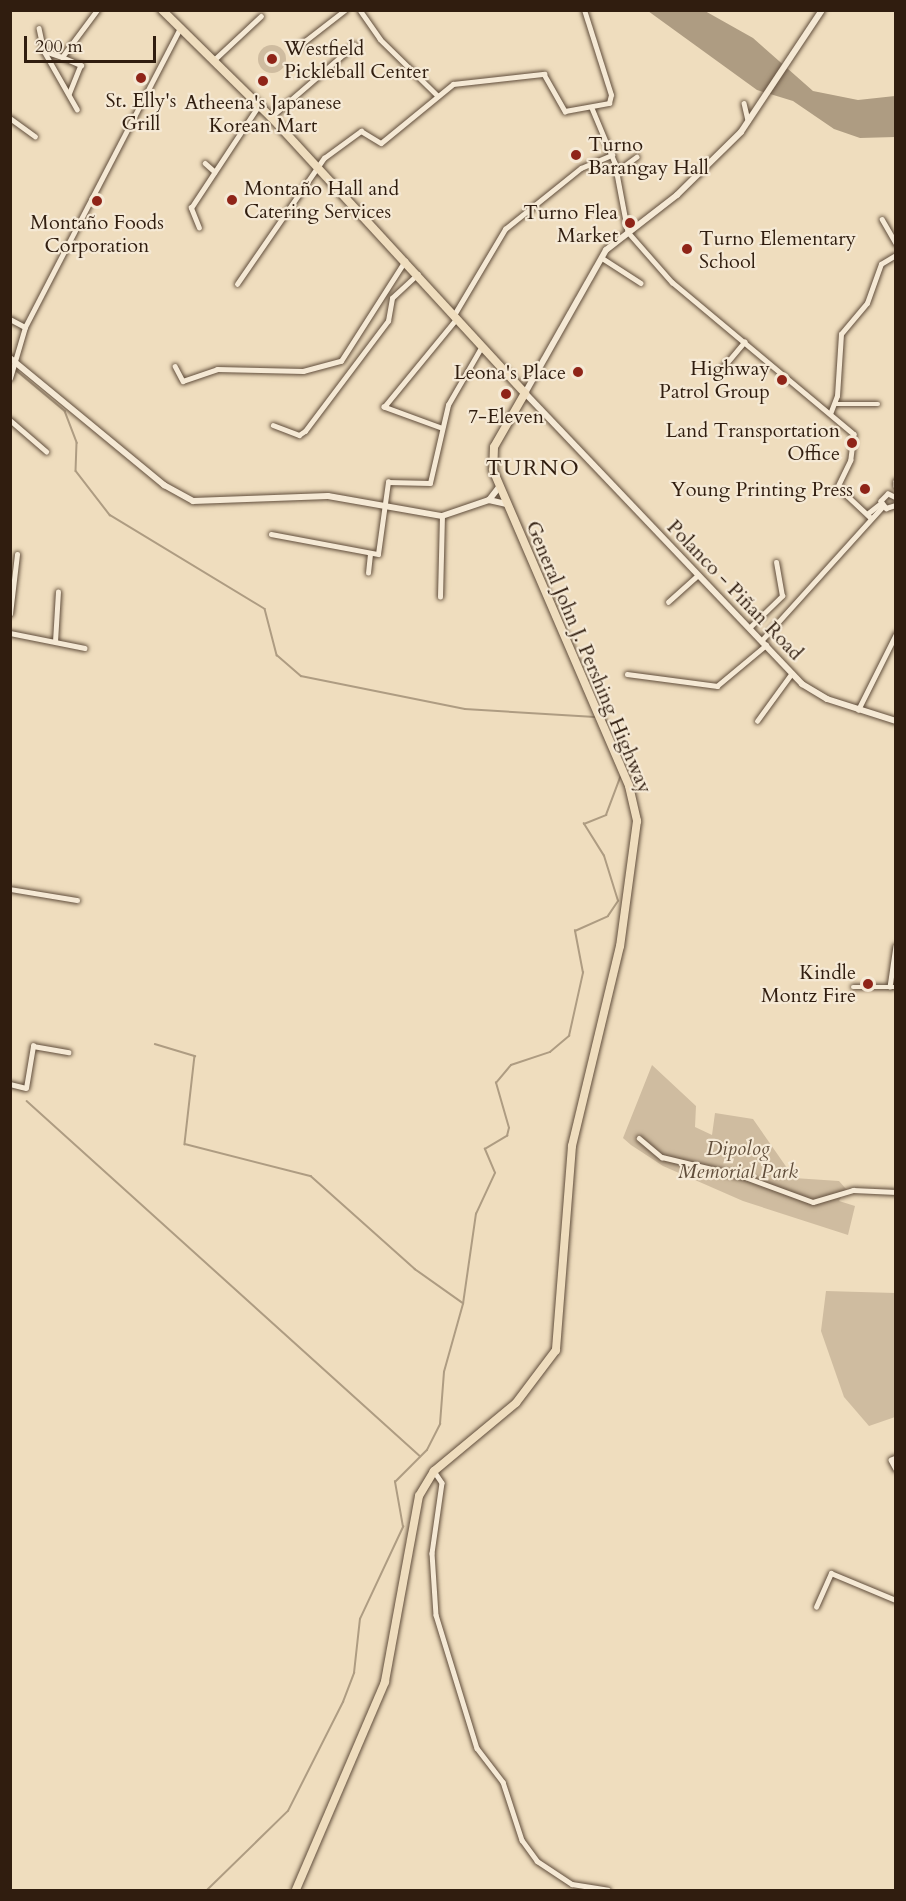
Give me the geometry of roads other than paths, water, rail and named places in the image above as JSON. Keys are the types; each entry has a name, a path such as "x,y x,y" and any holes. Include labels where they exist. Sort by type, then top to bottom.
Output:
{"highway":[{"path":"162,10 271,117 418,274 525,393"},
{"name":"General John J. Pershing Highway","path":"296,1890 385,1682 415,1507 434,1472 516,1402 556,1350 572,1146 620,946 637,821 629,786 499,487 492,453 525,393"}],"main road":[{"name":"General John J. Pershing Highway","path":"525,393 602,258 628,232 677,195 748,124 822,10"},
{"path":"12,363 186,498 210,502 319,495 442,516 489,500 506,504"},
{"name":"Polanco - Piñan Road","path":"525,393 792,673 818,695 896,721"},
{"path":"489,500 499,487"}],"street":[{"path":"62,57 97,10"},
{"path":"296,48 345,10"},
{"path":"360,10 380,39 438,96"},
{"path":"237,284 316,166 361,131 381,144 457,82 543,74 565,111 592,108 612,98 584,10"},
{"path":"214,60 261,16"},
{"path":"39,28 45,51 77,109"},
{"path":"10,378 12,363 25,327 180,28"},
{"path":"271,117 354,45"},
{"path":"45,51 81,65 69,94"},
{"path":"744,103 748,124"},
{"path":"200,228 190,212 259,105"},
{"path":"592,108 617,171 628,232 672,282 830,414 856,439 840,493 868,515"},
{"path":"10,118 35,136"},
{"path":"441,428 384,407 455,317 505,229 581,168 612,155"},
{"path":"617,171 636,157"},
{"path":"205,163 215,172"},
{"path":"882,219 896,243"},
{"path":"830,414 836,404 841,334 867,303 881,264 896,255"},
{"path":"602,258 641,283"},
{"path":"175,366 183,381 217,369 303,371 341,361 405,261"},
{"path":"273,425 299,435 305,431 388,321 392,298 418,274"},
{"path":"10,320 25,327"},
{"path":"720,371 744,342"},
{"path":"271,534 370,554 379,553 391,480 429,483 441,428 460,378 482,346"},
{"path":"836,404 878,404"},
{"path":"10,420 46,451"},
{"path":"882,505 884,495 894,494"},
{"path":"627,674 722,685 764,642 868,515 882,505 896,505"},
{"path":"440,597 442,516"},
{"path":"10,614 17,554"},
{"path":"368,573 370,554"},
{"path":"750,627 782,596 776,563"},
{"path":"668,602 698,575"},
{"path":"55,642 58,592"},
{"path":"10,633 85,648"},
{"path":"858,710 896,634"},
{"path":"757,721 792,673"},
{"path":"10,889 77,900"},
{"path":"853,987 892,987 896,946"},
{"path":"10,1084 26,1088 33,1046 68,1052"},
{"path":"639,1138 662,1157 745,1177 813,1202 853,1190 896,1192"},
{"path":"896,1458 891,1460 896,1468"},
{"path":"434,1472 442,1484 432,1553 436,1615 477,1748 503,1782 522,1840 537,1861 572,1884 608,1890"},
{"path":"816,1607 831,1573 896,1600"}],"waterway":[{"path":"10,365 65,411 77,443 76,471 110,515 265,609 277,655 301,676 465,709 595,717"},
{"path":"604,717 623,750 622,759"},
{"path":"207,1890 288,1811 343,1702 354,1673 360,1619 403,1527 395,1482 427,1450 440,1424 444,1372 463,1304 476,1214 495,1173 485,1149 507,1136 509,1128 496,1083 511,1065 550,1052 569,1036 583,973 575,931 608,916 618,901 604,856 584,824 606,815 621,775"},
{"path":"155,1044 195,1056 185,1144 311,1176 415,1269 463,1303"},
{"path":"27,1101 420,1456"}],"place":[{"name":"Westfield Pickleball Center","path":"272,59"},
{"name":"St. Elly's Grill","path":"141,78"},
{"name":"Atheena's Japanese Korean Mart","path":"263,81"},
{"name":"Turno Barangay Hall","path":"576,155"},
{"name":"Montaño Hall and Catering Services","path":"232,200"},
{"name":"Montaño Foods Corporation","path":"97,201"},
{"name":"Turno Flea Market","path":"630,223"},
{"name":"Turno Elementary School","path":"687,249"},
{"name":"Leona's Place","path":"578,372"},
{"name":"Highway Patrol Group","path":"782,380"},
{"name":"7-Eleven","path":"506,394"},
{"name":"Land Transportation Office","path":"852,443"},
{"name":"Young Printing Press","path":"865,489"},
{"name":"Kindle Montz Fire","path":"868,984"}],"district":[{"name":"TURNO","path":"533,469"}],"park label":[{"name":"Dipolog Memorial Park","path":"738,1160"}]}
